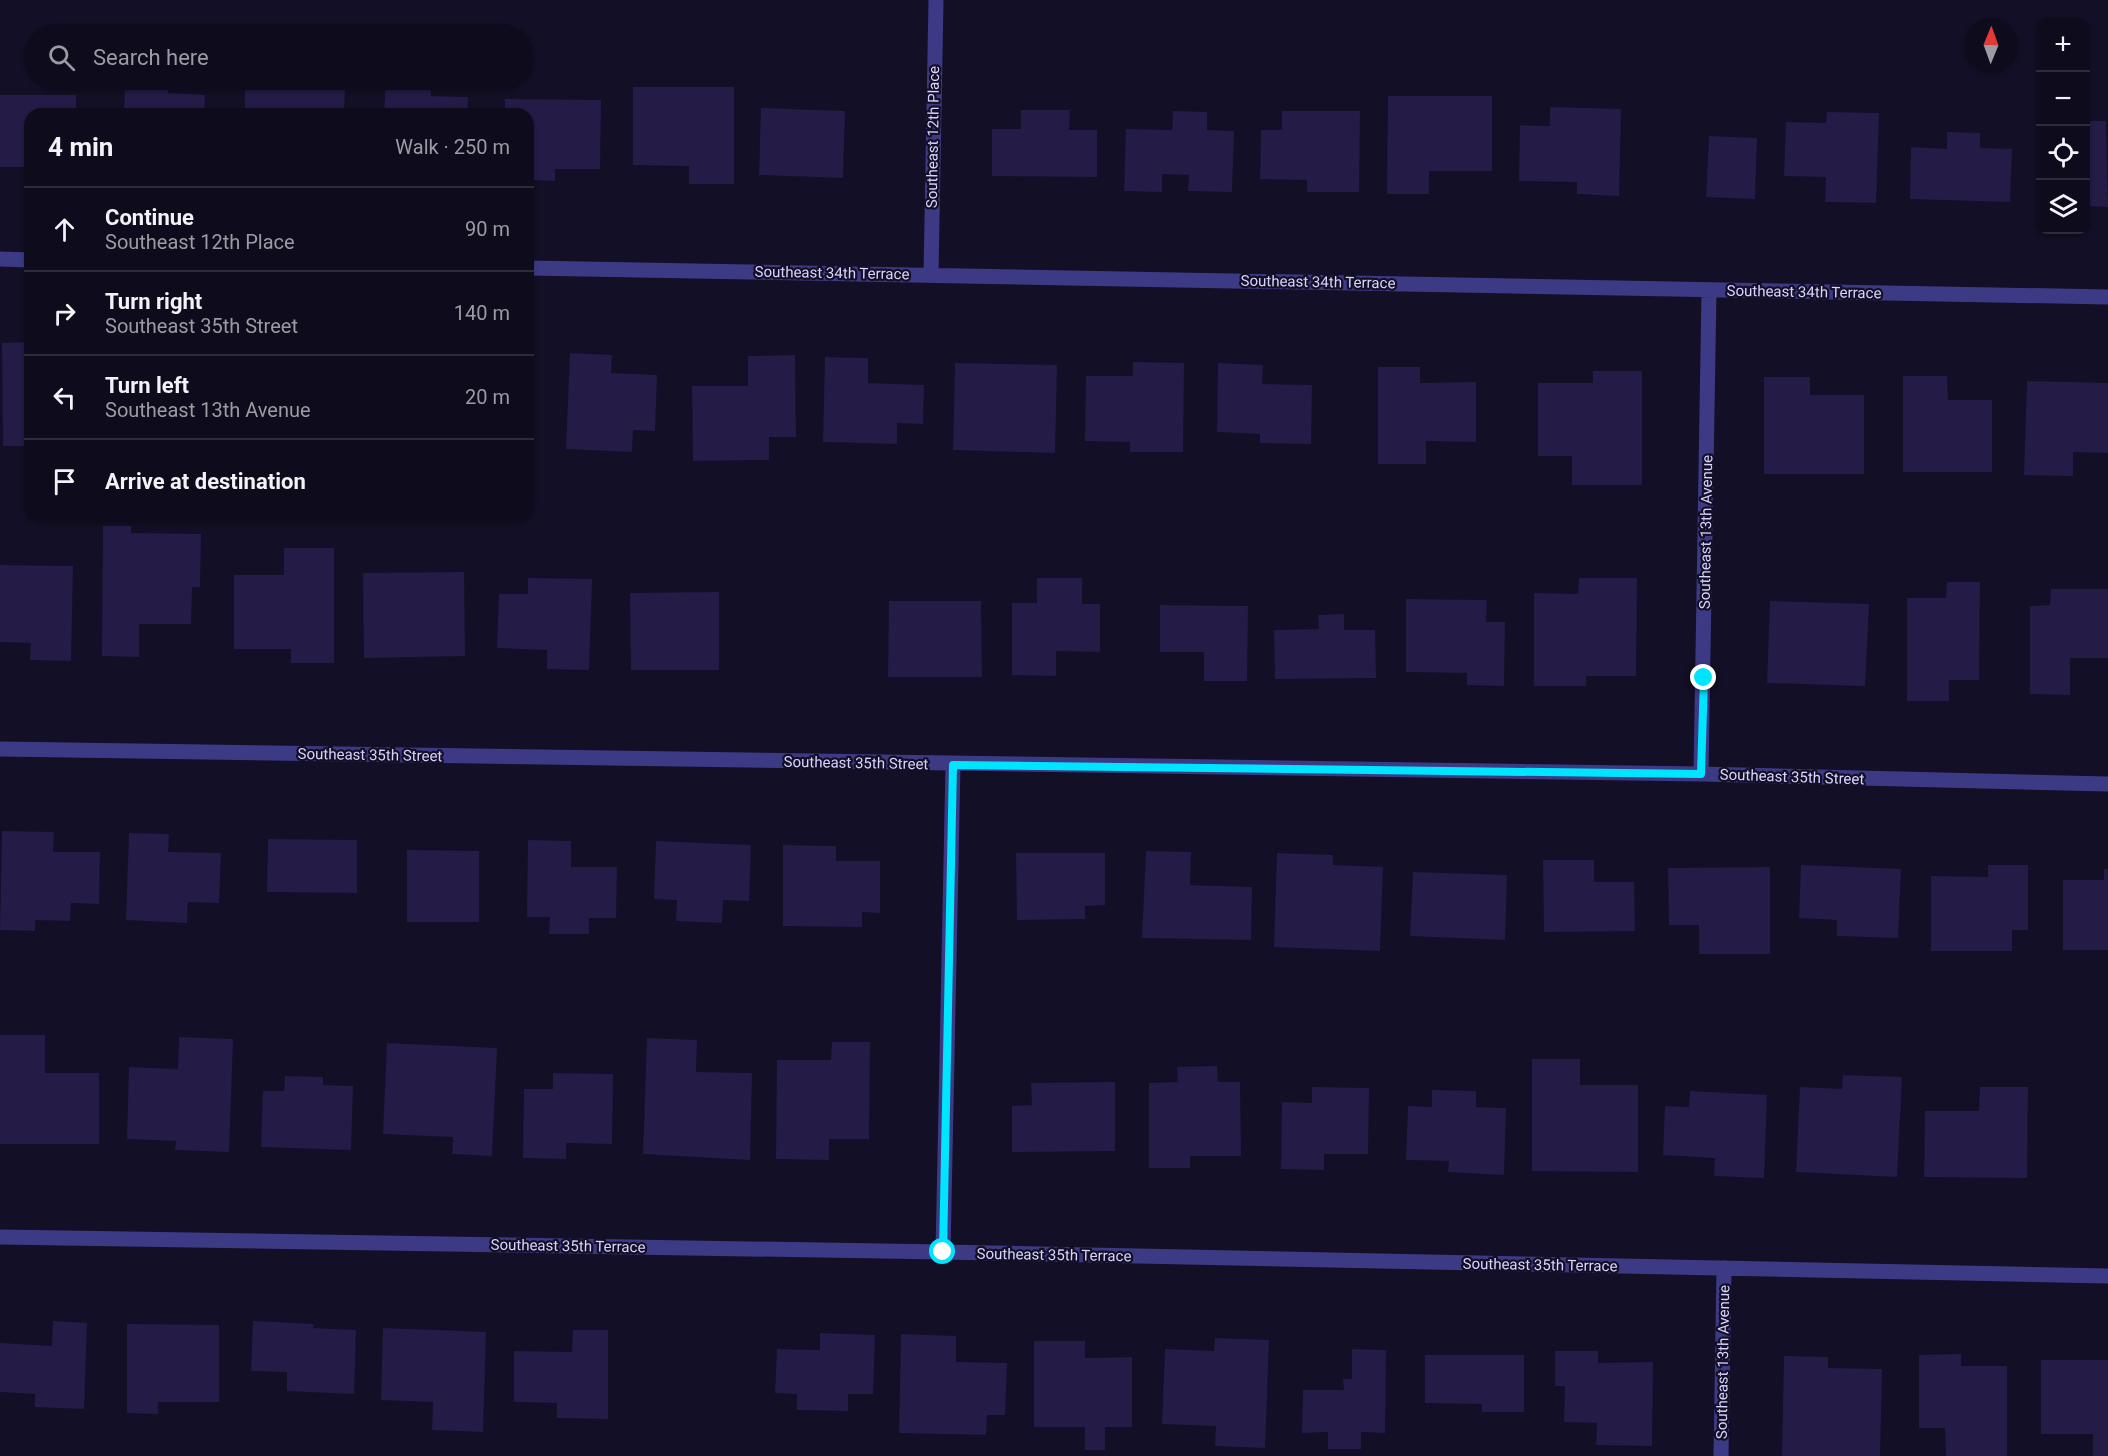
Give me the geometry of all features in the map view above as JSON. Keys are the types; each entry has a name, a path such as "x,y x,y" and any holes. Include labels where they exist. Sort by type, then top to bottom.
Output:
{"street":[{"name":"Southeast 12th Place","path":"931,275 936,0"},
{"path":"0,259 24,260"},
{"name":"Southeast 34th Terrace","path":"534,268 2108,297"},
{"name":"Southeast 13th Avenue","path":"1701,774 1708,290"},
{"name":"Southeast 35th Street","path":"0,749 953,765 1701,774 2108,784"},
{"path":"943,1252 953,765"},
{"name":"Southeast 35th Terrace","path":"0,1237 943,1252 2108,1276"},
{"name":"Southeast 13th Avenue","path":"1721,1456 1724,1268"}],"building":[{"path":"633,87 734,87 734,184 689,184 689,166 633,165"},
{"path":"125,90 168,90 168,93 205,95 204,108 124,108"},
{"path":"245,90 345,90 344,108 245,108"},
{"path":"385,90 431,90 431,96 468,97 467,108 384,108"},
{"path":"0,95 76,95 76,108 24,108 24,167 0,167"},
{"path":"1388,96 1492,96 1492,171 1429,171 1429,194 1387,194"},
{"path":"505,99 601,100 600,169 555,169 555,181 534,180 534,108 505,108"},
{"path":"1550,107 1621,109 1619,196 1577,194 1577,182 1519,181 1520,125 1550,126"},
{"path":"761,108 845,111 843,178 759,175"},
{"path":"1021,110 1070,110 1069,130 1097,130 1097,177 992,176 992,129 1021,129"},
{"path":"1173,111 1207,112 1207,130 1234,131 1232,192 1188,191 1189,175 1162,174 1162,192 1124,191 1126,129 1172,130"},
{"path":"1282,111 1360,111 1359,192 1307,192 1307,180 1260,179 1261,130 1282,130"},
{"path":"1827,112 1879,113 1876,203 1825,202 1826,177 1784,176 1786,122 1826,123"},
{"path":"2090,121 2106,121 2108,207 2090,206"},
{"path":"1947,132 1980,133 1980,148 2012,149 2010,202 1910,199 1911,147 1947,149"},
{"path":"1709,136 1757,138 1755,199 1706,197"},
{"path":"24,342 24,446 3,446 2,343"},
{"path":"570,353 612,355 611,373 657,375 655,431 633,430 632,452 566,449"},
{"path":"795,355 796,437 769,437 769,460 693,461 692,386 748,386 748,356"},
{"path":"825,357 868,358 868,383 924,385 923,424 897,423 897,444 823,442"},
{"path":"1133,362 1184,363 1183,452 1130,452 1130,442 1085,441 1086,376 1133,376"},
{"path":"955,363 1057,365 1055,453 953,450"},
{"path":"1218,363 1263,365 1262,384 1312,385 1311,444 1260,443 1260,434 1217,432"},
{"path":"1378,367 1420,367 1420,383 1476,382 1476,442 1426,441 1426,464 1378,464"},
{"path":"1593,371 1642,371 1642,485 1572,485 1572,456 1538,456 1538,383 1593,383"},
{"path":"1903,376 1947,376 1948,400 1992,400 1992,472 1903,472"},
{"path":"1764,377 1810,377 1810,395 1864,395 1864,474 1764,474"},
{"path":"2027,381 2108,383 2108,453 2073,452 2073,476 2024,475"},
{"path":"103,526 131,526 131,533 201,534 200,587 192,587 191,624 139,624 139,657 102,656"},
{"path":"284,548 334,548 334,663 291,663 291,649 234,649 234,575 284,575"},
{"path":"0,565 73,566 71,661 30,660 31,643 0,642"},
{"path":"464,572 465,656 364,658 363,573"},
{"path":"528,578 592,579 589,670 547,669 547,650 497,648 499,594 528,594"},
{"path":"1037,578 1082,578 1082,604 1100,604 1100,652 1056,651 1056,676 1012,675 1012,603 1037,603"},
{"path":"1579,578 1637,578 1636,676 1586,676 1586,686 1534,686 1534,593 1578,594"},
{"path":"1947,582 1980,582 1979,680 1949,680 1949,701 1907,701 1907,598 1946,598"},
{"path":"2051,589 2108,589 2108,658 2070,658 2070,695 2030,694 2030,606 2050,605"},
{"path":"719,592 719,670 631,670 630,593"},
{"path":"1406,599 1487,600 1486,622 1505,622 1504,686 1467,685 1467,673 1406,672"},
{"path":"889,601 981,601 982,677 888,677"},
{"path":"1770,601 1869,604 1865,686 1767,683"},
{"path":"1160,605 1248,606 1247,681 1204,681 1204,652 1160,652"},
{"path":"1344,614 1344,630 1375,630 1376,678 1275,679 1274,630 1319,629 1318,615"},
{"path":"2,831 54,832 53,852 100,852 99,904 71,903 70,921 35,920 35,931 0,930"},
{"path":"129,833 169,834 168,852 221,853 219,903 188,902 187,923 126,920"},
{"path":"268,839 357,840 357,893 267,892"},
{"path":"528,840 571,841 571,867 617,867 616,918 589,918 589,934 549,934 550,917 527,917"},
{"path":"656,841 751,845 749,901 723,900 722,923 676,921 677,900 654,899"},
{"path":"783,845 836,846 836,861 880,861 880,913 862,912 862,927 783,926"},
{"path":"407,850 479,851 479,922 407,922"},
{"path":"1146,851 1191,852 1190,885 1252,887 1251,940 1142,938"},
{"path":"1016,853 1105,853 1105,905 1085,906 1085,919 1017,920"},
{"path":"1277,853 1333,855 1333,865 1383,867 1380,951 1274,947"},
{"path":"1543,860 1594,860 1594,882 1634,882 1635,931 1544,932"},
{"path":"1801,865 1901,869 1898,938 1837,936 1837,920 1799,918"},
{"path":"1988,865 2028,865 2028,930 2012,930 2012,951 1931,951 1931,876 1988,877"},
{"path":"1770,867 1770,954 1699,954 1699,925 1669,925 1668,868"},
{"path":"2104,869 2108,869 2108,950 2063,950 2063,880 2104,880"},
{"path":"1413,872 1507,875 1505,940 1410,936"},
{"path":"0,1035 45,1035 45,1073 99,1073 99,1144 0,1144"},
{"path":"179,1037 233,1039 229,1152 175,1150 176,1141 127,1139 129,1067 178,1069"},
{"path":"647,1038 697,1040 696,1072 752,1073 750,1160 643,1154"},
{"path":"832,1042 870,1042 869,1139 829,1139 829,1160 776,1159 777,1060 831,1060"},
{"path":"387,1043 497,1048 492,1156 452,1154 453,1137 383,1134"},
{"path":"1532,1059 1580,1059 1580,1085 1638,1085 1638,1172 1532,1171"},
{"path":"1217,1066 1218,1082 1240,1082 1241,1156 1190,1156 1190,1168 1149,1168 1149,1083 1178,1082 1177,1067"},
{"path":"553,1073 613,1074 612,1144 566,1143 566,1159 523,1158 524,1089 553,1089"},
{"path":"1843,1075 1902,1077 1897,1177 1796,1172 1800,1087 1842,1089"},
{"path":"285,1076 323,1077 323,1085 353,1086 351,1150 261,1147 263,1091 284,1091"},
{"path":"1115,1082 1115,1151 1012,1152 1012,1106 1032,1105 1031,1083"},
{"path":"1312,1087 1369,1088 1368,1154 1324,1154 1324,1170 1281,1169 1282,1102 1312,1103"},
{"path":"1980,1087 2028,1087 2027,1178 1924,1177 1925,1111 1979,1111"},
{"path":"1432,1090 1476,1091 1476,1107 1506,1108 1504,1175 1448,1172 1449,1161 1406,1160 1408,1106 1432,1107"},
{"path":"1690,1091 1767,1095 1764,1178 1714,1176 1715,1158 1663,1155 1665,1106 1689,1107"},
{"path":"53,1321 87,1323 84,1409 35,1407 35,1394 0,1392 0,1343 52,1346"},
{"path":"253,1321 314,1324 313,1328 356,1330 354,1394 287,1391 287,1372 251,1371"},
{"path":"127,1324 219,1325 219,1402 158,1402 158,1414 127,1413"},
{"path":"383,1328 486,1332 483,1432 432,1430 433,1402 381,1400"},
{"path":"573,1330 608,1330 608,1419 557,1418 557,1403 514,1402 514,1351 572,1352"},
{"path":"820,1333 875,1335 873,1394 848,1394 848,1411 797,1410 797,1394 775,1393 777,1349 820,1350"},
{"path":"901,1334 956,1336 956,1362 1007,1363 1005,1415 987,1415 986,1435 899,1433"},
{"path":"1215,1338 1269,1340 1265,1448 1215,1446 1216,1426 1162,1424 1165,1349 1214,1351"},
{"path":"1034,1341 1085,1341 1085,1358 1132,1357 1132,1427 1105,1427 1105,1450 1085,1450 1085,1427 1034,1427"},
{"path":"1352,1349 1386,1350 1385,1433 1361,1432 1361,1449 1328,1449 1328,1432 1302,1433 1303,1390 1344,1390 1343,1379 1352,1379"},
{"path":"1555,1351 1598,1351 1598,1363 1653,1362 1652,1446 1596,1445 1597,1423 1564,1422 1565,1386 1555,1386"},
{"path":"1961,1354 1961,1366 2007,1366 2007,1456 1946,1456 1945,1428 1919,1428 1919,1355"},
{"path":"1425,1355 1524,1355 1524,1412 1482,1412 1482,1404 1425,1403"},
{"path":"1784,1356 1828,1357 1828,1368 1882,1369 1880,1456 1782,1456"},
{"path":"2041,1360 2108,1360 2108,1456 2093,1456 2093,1434 2041,1434"}],"route":[{"path":"943,1252 953,765 1701,774 1704,678"}]}
